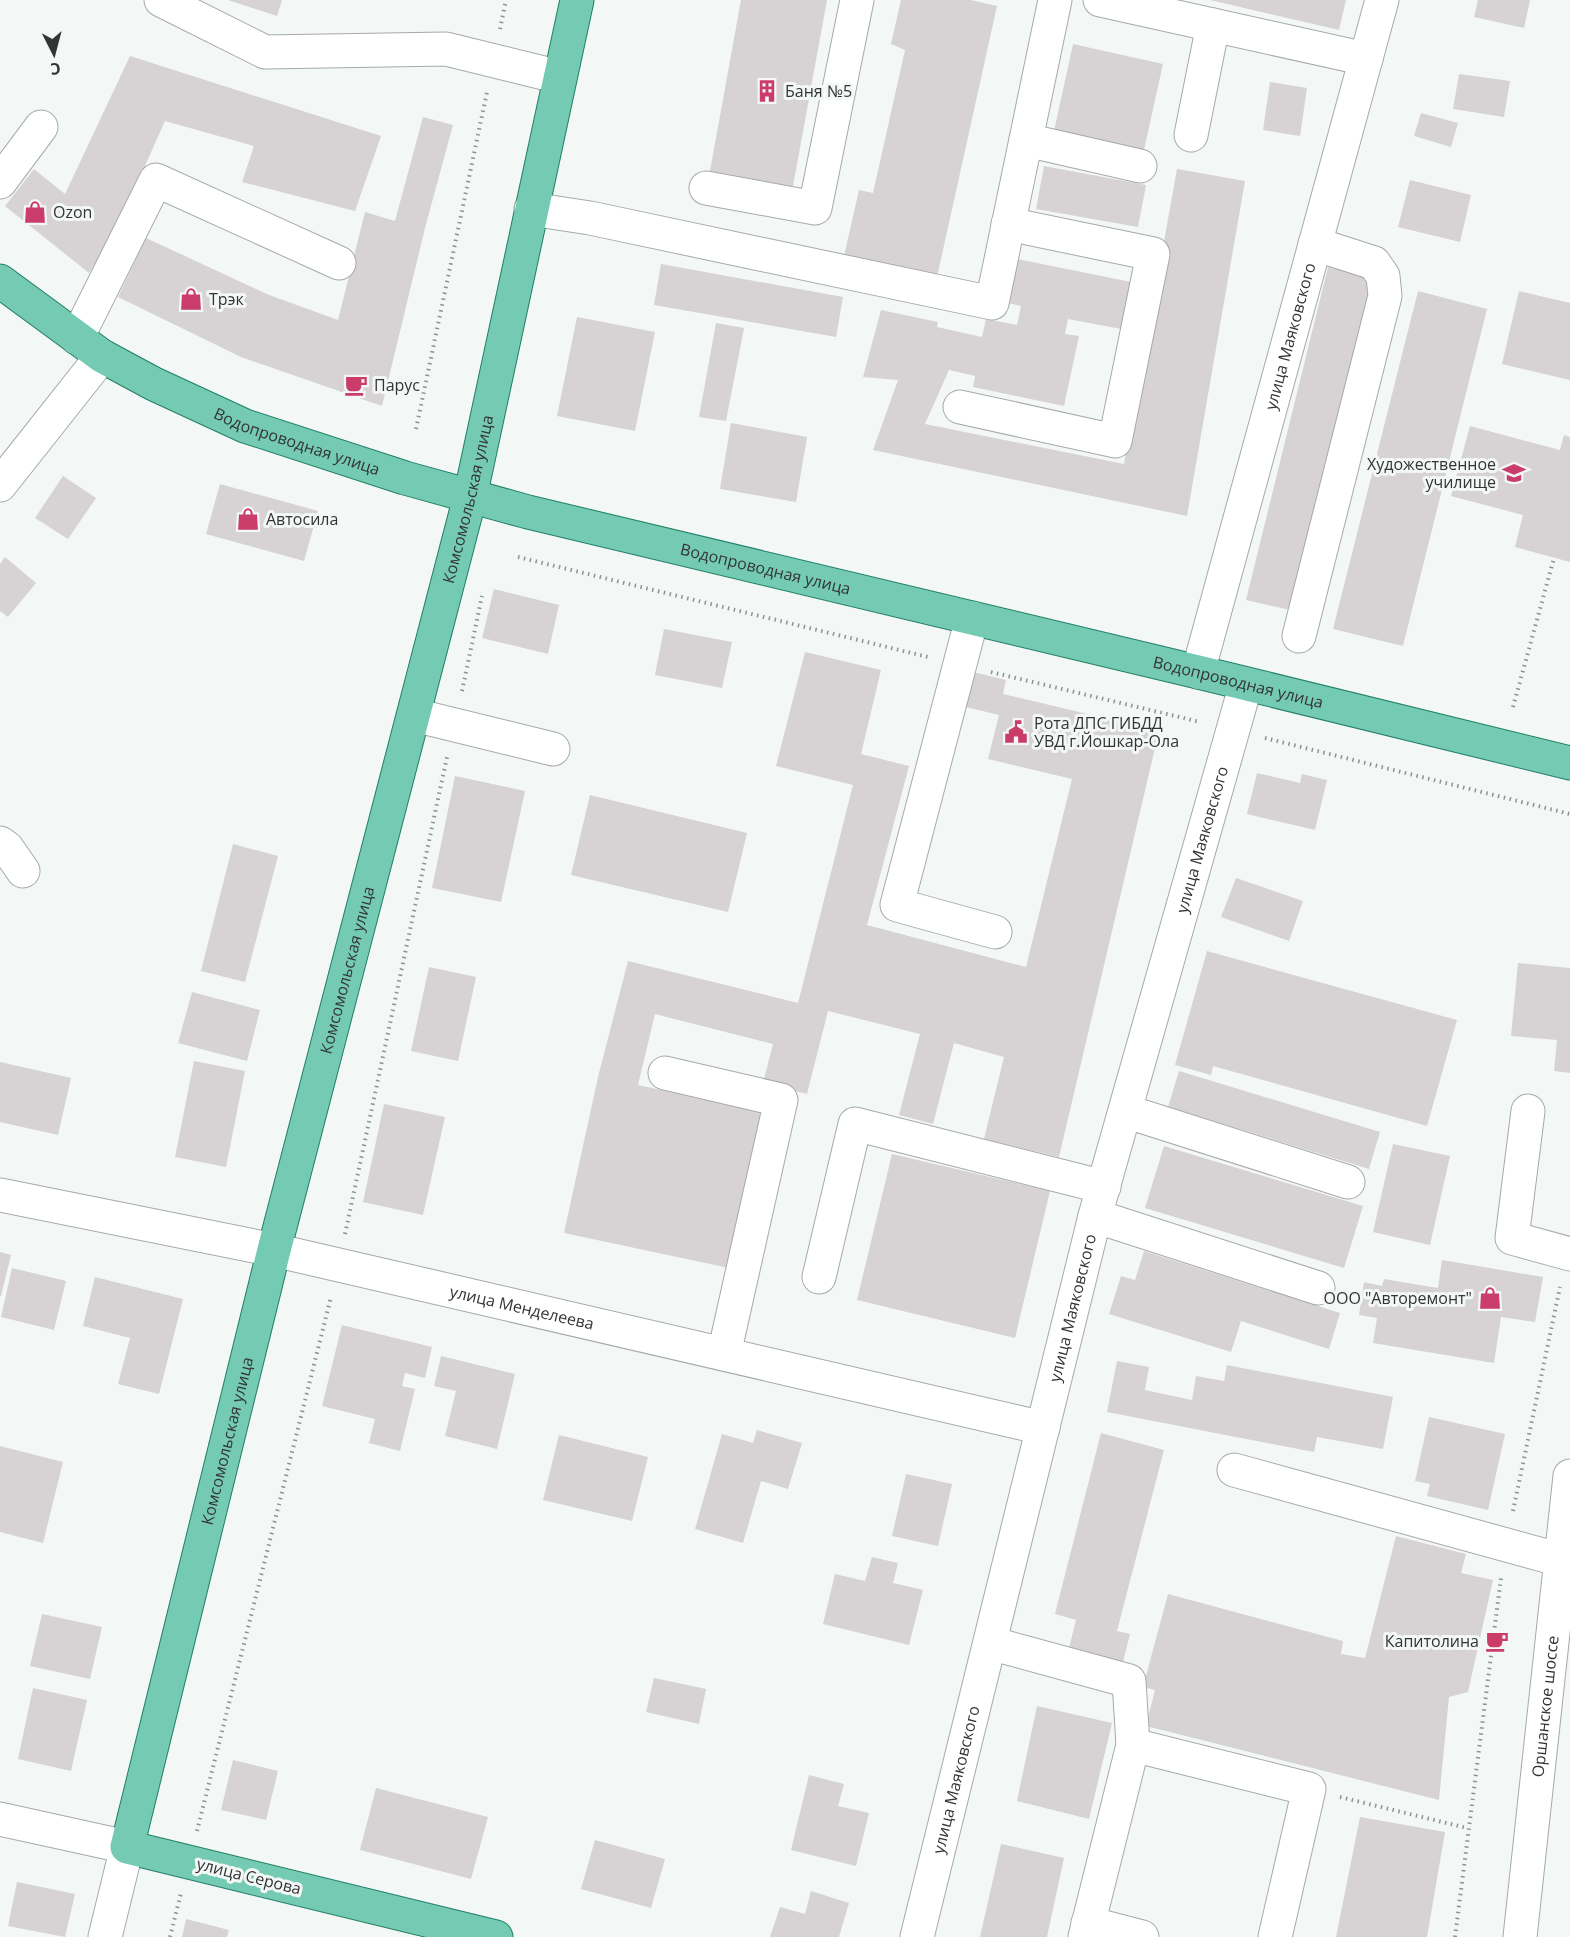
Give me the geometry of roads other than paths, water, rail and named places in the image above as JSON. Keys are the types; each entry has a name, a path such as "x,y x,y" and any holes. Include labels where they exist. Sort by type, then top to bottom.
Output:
{"main road":[{"name":"Комсомольская улица","path":"127,1847 274,1250 470,496 577,0"},
{"name":"Водопроводная улица","path":"0,281 90,347 154,384 246,426 405,478 550,518 1570,763"},
{"name":"улица Серова","path":"127,1847 496,1937"}],"street":[{"path":"161,0 265,52 446,49 560,77"},
{"path":"706,188 815,208 857,0"},
{"path":"531,209 590,218 992,303 1055,0"},
{"path":"1100,0 1366,59"},
{"name":"улица Маяковского","path":"1198,672 1382,0"},
{"path":"1191,135 1213,25"},
{"path":"0,182 41,127"},
{"path":"1026,140 1140,166"},
{"path":"0,485 90,347 156,180 339,263"},
{"path":"960,407 1115,441 1153,254 1008,224"},
{"path":"1299,636 1385,296 1383,276 1374,262 1315,244"},
{"path":"972,618 897,905 995,932"},
{"name":"улица Маяковского","path":"917,1937 1100,1201 1246,684"},
{"path":"414,715 553,749"},
{"path":"0,843 7,848 23,871"},
{"path":"665,1073 781,1100 724,1354"},
{"path":"1125,1111 1348,1182"},
{"path":"1528,1111 1512,1238 1568,1254"},
{"path":"819,1277 855,1124 1100,1201 1318,1288"},
{"name":"улица Менделеева","path":"0,1194 274,1250 1043,1428"},
{"path":"1234,1470 1561,1560"},
{"name":"Оршанское шоссе","path":"1520,1937 1570,1476"},
{"path":"990,1643 1129,1681 1133,1745 1087,1930 1142,1937"},
{"path":"1133,1745 1309,1789 1275,1937"},
{"name":"улица Серова","path":"0,1819 127,1847"},
{"name":"Комсомольская улица","path":"105,1937 127,1847"}],"place":[{"name":"Баня №5","path":"767,91"},
{"name":"Ozon","path":"35,212"},
{"name":"Трэк","path":"191,299"},
{"name":"Парус","path":"356,385"},
{"name":"Художественное училище","path":"1514,473"},
{"name":"Автосила","path":"248,519"},
{"name":"Рота ДПС ГИБДД УВД г.Йошкар-Ола","path":"1016,732"},
{"name":"ООО \"Авторемонт\"","path":"1490,1298"},
{"name":"Капитолина","path":"1497,1641"}]}
